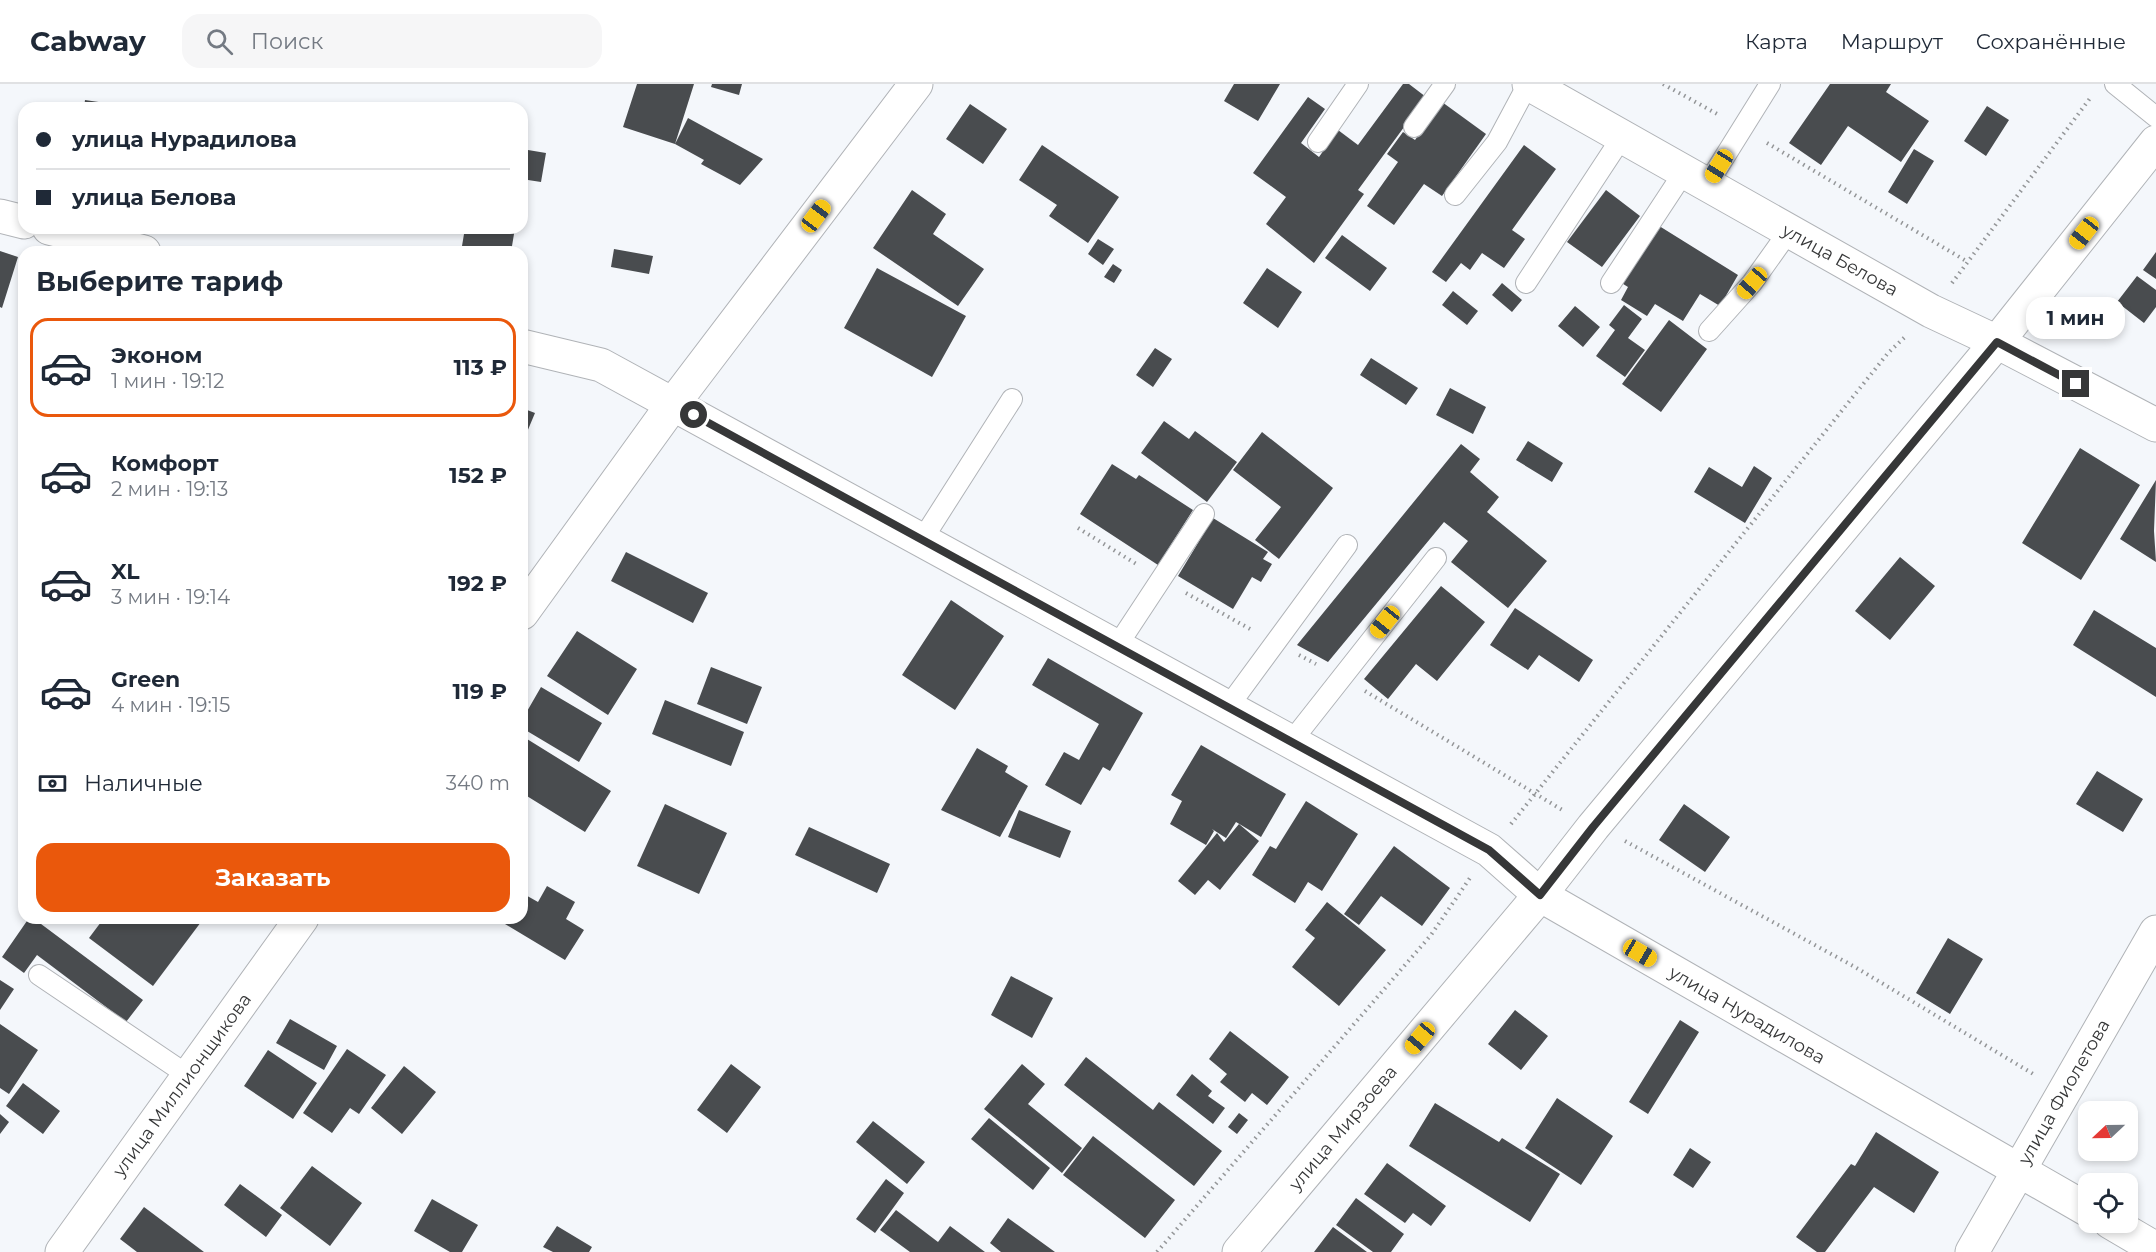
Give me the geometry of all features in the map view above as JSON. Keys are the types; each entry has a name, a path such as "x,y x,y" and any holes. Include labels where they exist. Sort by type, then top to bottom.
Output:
{"street":[{"path":"528,605 673,404 915,84"},
{"name":"улица Белова","path":"1528,84 1565,93 1622,137 1931,311 1997,342 2156,425"},
{"name":"улица Мирзоева","path":"1239,1252 1540,895 1593,827 1997,342 2156,142"},
{"path":"0,216 18,220"},
{"path":"73,234 120,246"},
{"name":"улица Нурадилова","path":"528,347 601,365 1489,850 1540,895 2078,1204"},
{"name":"улица Миллионщикова","path":"62,1252 298,924"},
{"name":"улица Фиолетова","path":"1972,1252 2156,932"},
{"path":"2129,1233 2156,1249"}],"lane":[{"path":"1318,142 1358,84"},
{"path":"1414,127 1445,84"},
{"path":"1455,195 1497,142 1528,84"},
{"path":"1611,283 1696,178 1743,128 1770,84"},
{"path":"2115,84 2156,117"},
{"path":"1526,283 1622,137"},
{"path":"1709,331 1752,283 1789,231"},
{"path":"922,540 1012,399"},
{"path":"1116,646 1204,514"},
{"path":"1228,707 1347,544"},
{"path":"1291,742 1436,558"},
{"path":"39,975 189,1076"}],"path":[{"path":"1663,84 1743,128 1968,262"},
{"path":"1157,1252 1431,935 1489,850 1888,353 1931,311 2068,125 2095,92"}],"building":[{"path":"637,84 694,84 675,144 623,127"},
{"path":"712,84 742,84 739,95 711,87"},
{"path":"1234,84 1280,84 1258,121 1224,101"},
{"path":"1403,84 1409,84 1426,97 1358,190 1364,194 1314,263 1266,224 1286,197 1253,173 1308,97 1325,109 1301,143 1319,157 1338,130 1358,145"},
{"path":"1830,84 1891,84 1886,92 1929,121 1901,162 1848,126 1821,165 1789,143"},
{"path":"1442,102 1486,134 1442,196 1424,184 1394,225 1367,206 1398,162 1387,154 1403,132 1415,140"},
{"path":"970,104 1007,129 983,164 946,139"},
{"path":"1987,106 2009,120 1986,156 1964,141"},
{"path":"688,118 763,159 740,185 701,164 704,160 675,144"},
{"path":"1042,145 1119,197 1088,243 1049,216 1057,205 1019,180"},
{"path":"1524,145 1556,169 1512,230 1525,239 1504,268 1482,253 1470,270 1461,263 1446,282 1432,272"},
{"path":"1914,149 1934,161 1907,204 1888,192"},
{"path":"528,150 546,153 541,182 528,180"},
{"path":"912,190 946,214 933,234 984,269 958,306 873,248"},
{"path":"1606,190 1640,216 1602,267 1567,242"},
{"path":"1656,224 1738,275 1720,306 1700,294 1683,321 1655,304 1647,316 1621,300 1628,287 1620,282"},
{"path":"464,234 514,234 512,246 462,246"},
{"path":"1342,235 1387,268 1370,291 1325,258"},
{"path":"1098,239 1114,249 1103,265 1088,254"},
{"path":"614,249 653,256 649,274 611,267"},
{"path":"0,251 18,257 2,308 0,307"},
{"path":"2156,252 2156,279 2143,270"},
{"path":"1113,264 1122,270 1114,283 1104,277"},
{"path":"877,268 966,316 932,377 844,328"},
{"path":"1267,268 1302,292 1278,328 1243,303"},
{"path":"2137,276 2156,290 2156,307 2144,323 2117,302"},
{"path":"1502,283 1522,300 1512,312 1492,295"},
{"path":"1453,291 1478,311 1467,325 1442,305"},
{"path":"1624,305 1642,319 1628,338 1645,350 1625,377 1596,356 1615,330 1609,325"},
{"path":"1575,306 1600,327 1583,347 1558,326"},
{"path":"1669,320 1707,349 1661,412 1622,384"},
{"path":"1155,348 1172,359 1153,387 1136,375"},
{"path":"1371,358 1418,388 1406,405 1360,375"},
{"path":"1450,388 1486,407 1473,434 1436,415"},
{"path":"528,410 535,413 528,430"},
{"path":"1164,421 1189,439 1195,431 1237,462 1207,502 1141,453"},
{"path":"1262,432 1333,488 1279,559 1255,540 1281,507 1233,470"},
{"path":"1528,441 1563,463 1552,482 1516,460"},
{"path":"1461,444 1480,459 1470,472 1499,497 1487,512 1547,561 1508,608 1451,562 1468,541 1444,522 1328,662 1297,645"},
{"path":"2080,448 2140,485 2081,580 2022,543"},
{"path":"1112,464 1136,479 1139,475 1193,510 1158,565 1080,514"},
{"path":"1754,466 1772,478 1745,523 1694,492 1709,467 1742,487"},
{"path":"2156,480 2154,531 2156,562 2120,539"},
{"path":"1213,518 1268,552 1263,559 1272,564 1261,582 1252,577 1233,609 1178,576"},
{"path":"626,552 708,593 693,623 611,581"},
{"path":"1900,557 1935,586 1890,640 1855,611"},
{"path":"1441,586 1485,622 1437,681 1416,664 1388,699 1364,679"},
{"path":"951,600 1004,636 955,710 902,675"},
{"path":"1515,608 1593,660 1579,682 1539,655 1528,670 1490,645"},
{"path":"2094,610 2156,648 2156,697 2073,645"},
{"path":"577,631 637,669 608,715 547,676"},
{"path":"1048,658 1143,713 1110,771 1103,767 1081,805 1045,785 1064,752 1079,760 1099,724 1032,685"},
{"path":"711,667 762,687 747,724 697,704"},
{"path":"541,687 602,723 579,762 528,732 528,710"},
{"path":"665,700 744,732 731,766 652,734"},
{"path":"528,740 611,791 585,832 528,797"},
{"path":"1201,745 1286,794 1261,837 1236,822 1226,838 1212,829 1214,831 1206,845 1170,824 1182,801 1171,795"},
{"path":"977,748 1008,766 1005,772 1028,786 1000,837 941,810"},
{"path":"2097,771 2143,799 2123,832 2076,804"},
{"path":"1306,801 1358,834 1322,891 1308,882 1295,903 1252,875 1270,846 1276,849"},
{"path":"665,804 727,833 699,894 637,866"},
{"path":"1684,804 1730,837 1705,872 1659,840"},
{"path":"1019,810 1071,831 1060,858 1008,837"},
{"path":"1239,824 1259,841 1220,890 1208,880 1195,895 1178,881 1217,833 1224,842"},
{"path":"809,827 890,864 877,893 795,855"},
{"path":"1394,846 1450,888 1422,926 1381,896 1359,925 1344,914"},
{"path":"547,886 575,902 566,919 584,930 565,960 505,924 528,924 528,896 538,902"},
{"path":"1327,902 1386,950 1339,1006 1292,967 1315,938 1305,930"},
{"path":"25,924 41,924 143,1000 126,1022 37,955 24,973 2,957"},
{"path":"100,924 200,924 153,986 89,938"},
{"path":"1948,938 1983,959 1950,1014 1916,993"},
{"path":"1011,976 1053,998 1032,1038 991,1015"},
{"path":"0,980 14,989 0,1010"},
{"path":"1515,1010 1548,1036 1521,1070 1488,1044"},
{"path":"290,1019 337,1046 324,1070 276,1043"},
{"path":"1680,1020 1699,1032 1648,1114 1629,1102"},
{"path":"0,1024 38,1050 9,1094 0,1088"},
{"path":"1230,1031 1289,1077 1267,1105 1252,1093 1245,1102 1220,1082 1227,1074 1209,1059"},
{"path":"347,1049 386,1075 359,1114 350,1108 332,1133 303,1113"},
{"path":"268,1050 317,1083 293,1119 244,1086"},
{"path":"1086,1057 1153,1110 1159,1102 1222,1151 1194,1186 1064,1085"},
{"path":"731,1064 761,1087 727,1133 697,1110"},
{"path":"1022,1064 1045,1084 1028,1104 1082,1148 1062,1173 984,1109"},
{"path":"404,1066 436,1092 402,1134 371,1108"},
{"path":"1192,1074 1212,1091 1208,1096 1225,1108 1213,1124 1176,1095"},
{"path":"23,1083 60,1111 43,1134 6,1106"},
{"path":"1557,1098 1613,1136 1581,1185 1525,1148"},
{"path":"1435,1103 1499,1142 1502,1138 1560,1174 1530,1222 1409,1146"},
{"path":"1239,1113 1248,1120 1237,1134 1228,1127"},
{"path":"0,1114 9,1122 0,1134"},
{"path":"989,1118 1050,1168 1033,1190 971,1139"},
{"path":"873,1121 925,1162 907,1184 856,1142"},
{"path":"1876,1132 1939,1172 1914,1213 1874,1187 1825,1252 1817,1252 1796,1237 1851,1164 1855,1166"},
{"path":"1093,1136 1175,1200 1145,1238 1063,1175"},
{"path":"1690,1148 1711,1162 1693,1188 1673,1175"},
{"path":"1387,1163 1446,1206 1431,1226 1413,1213 1405,1223 1364,1194"},
{"path":"312,1166 362,1203 330,1246 280,1208"},
{"path":"886,1179 904,1193 875,1233 856,1219"},
{"path":"240,1184 282,1215 266,1237 224,1205"},
{"path":"1356,1198 1404,1234 1391,1252 1373,1252 1336,1225"},
{"path":"432,1199 478,1225 462,1252 450,1252 414,1231"},
{"path":"144,1207 204,1252 137,1252 120,1239"},
{"path":"896,1210 938,1242 950,1226 985,1252 910,1252 880,1230"},
{"path":"1008,1218 1055,1252 1001,1252 990,1243"},
{"path":"557,1226 592,1247 589,1252 553,1252 543,1247"},
{"path":"1333,1227 1367,1252 1314,1252"}],"route":[{"path":"694,415 1489,850 1540,895 1593,827 1997,342 2076,384"}]}
